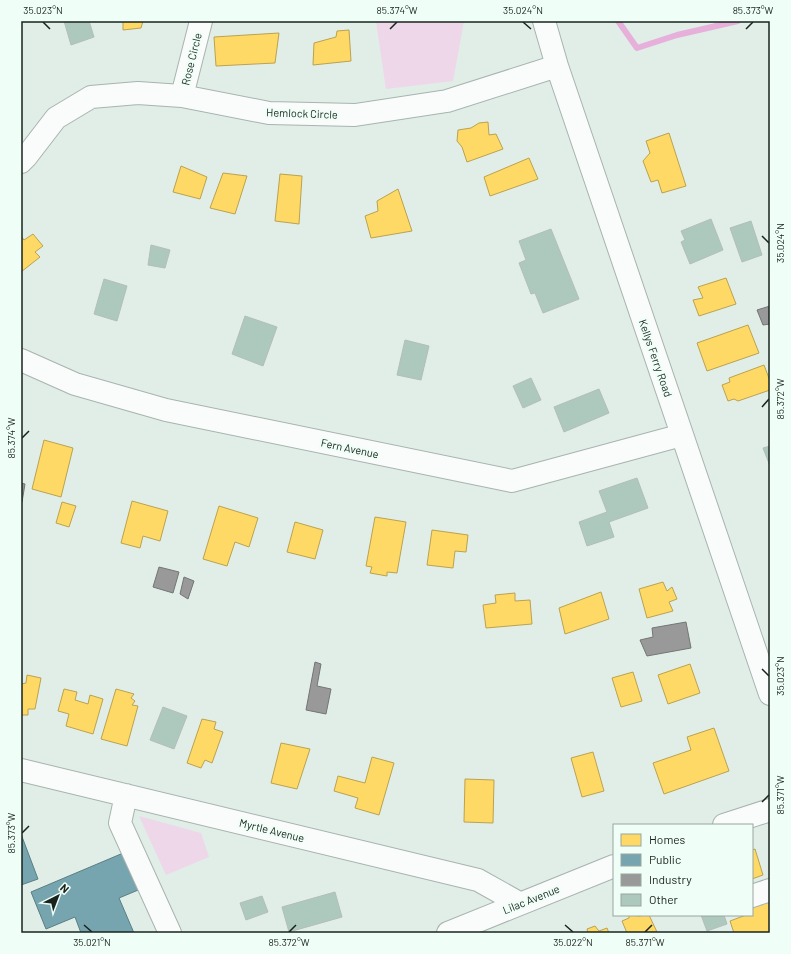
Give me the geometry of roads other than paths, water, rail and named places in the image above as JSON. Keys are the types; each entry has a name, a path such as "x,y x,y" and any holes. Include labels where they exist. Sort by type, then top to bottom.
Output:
{"street":[{"name":"Rose Circle","path":"182,96 201,21"},
{"name":"Kellys Ferry Road","path":"544,21 557,66 770,694"},
{"name":"Hemlock Circle","path":"21,162 56,118 91,97 138,93 182,96 269,113 355,115 447,101 557,66"},
{"name":"Fern Avenue","path":"21,360 74,384 166,410 512,481 682,435"},
{"name":"Myrtle Avenue","path":"21,770 478,880 519,904"},
{"path":"126,795 120,823 170,933"},
{"path":"727,824 770,810"},
{"name":"Lilac Avenue","path":"448,933 613,866"},
{"path":"753,896 770,890"}],"waterway":[{"path":"618,21 637,48 677,35 738,21"}]}
